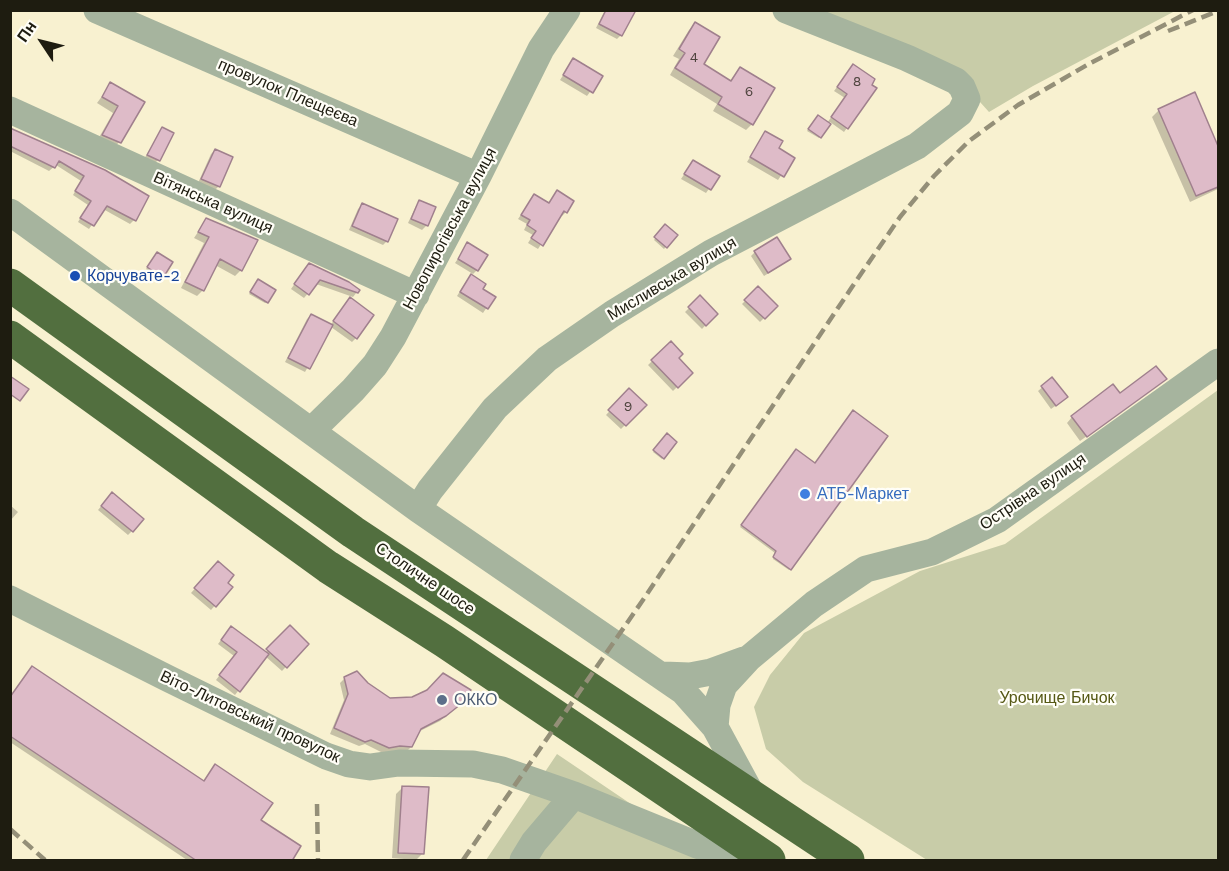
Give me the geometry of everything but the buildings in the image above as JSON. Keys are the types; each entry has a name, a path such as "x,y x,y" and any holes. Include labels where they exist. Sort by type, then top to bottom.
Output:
{"highway":[{"name":"Столичне шосе","path":"10,285 353,532 848,861"},
{"path":"10,337 328,567 444,641 769,861"}],"street":[{"name":"провулок Плещеєва","path":"97,10 478,176"},
{"name":"Новопирогівська вулиця","path":"311,431 375,365 393,337 478,176 541,49 567,10"},
{"name":"Мисливська вулиця","path":"418,509 429,490 495,408 547,359 612,314 711,253 917,146 960,112 967,99 962,87 949,78 907,58 786,10"},
{"name":"Вітянська вулиця","path":"10,110 416,295"},
{"path":"10,212 418,509 663,675 683,691 715,727 755,800"},
{"name":"Острівна вулиця","path":"715,727 717,705 724,686 748,659 814,604 866,569 932,552 997,520 1218,362"},
{"name":"Віто-Литовський провулок","path":"10,599 169,680 348,764 370,767 399,763 473,764 502,770 574,795 741,861"},
{"name":"Острівна вулиця","path":"663,675 690,676 711,672 748,659"},
{"path":"523,861 534,842 574,795"}],"green space":[{"path":"810,11 1175,11 1033,86 989,112 962,82"},
{"name":"Урочище Бичок","path":"1218,390 1218,860 927,860 803,782 766,749 754,707 770,675 804,633 920,571 1005,544"},
{"path":"557,754 659,823 717,860 486,860"}],"railway":[{"path":"463,860 645,597 900,217 934,176 969,141 1018,105 1087,65 1193,10"},
{"path":"1168,31 1218,11"},
{"path":"317,804 318,860"},
{"path":"10,829 45,860"}],"place":[{"name":"Корчувате-2","path":"75,276"},
{"name":"АТБ-Маркет","path":"805,494"},
{"name":"ОККО","path":"442,700"}]}
